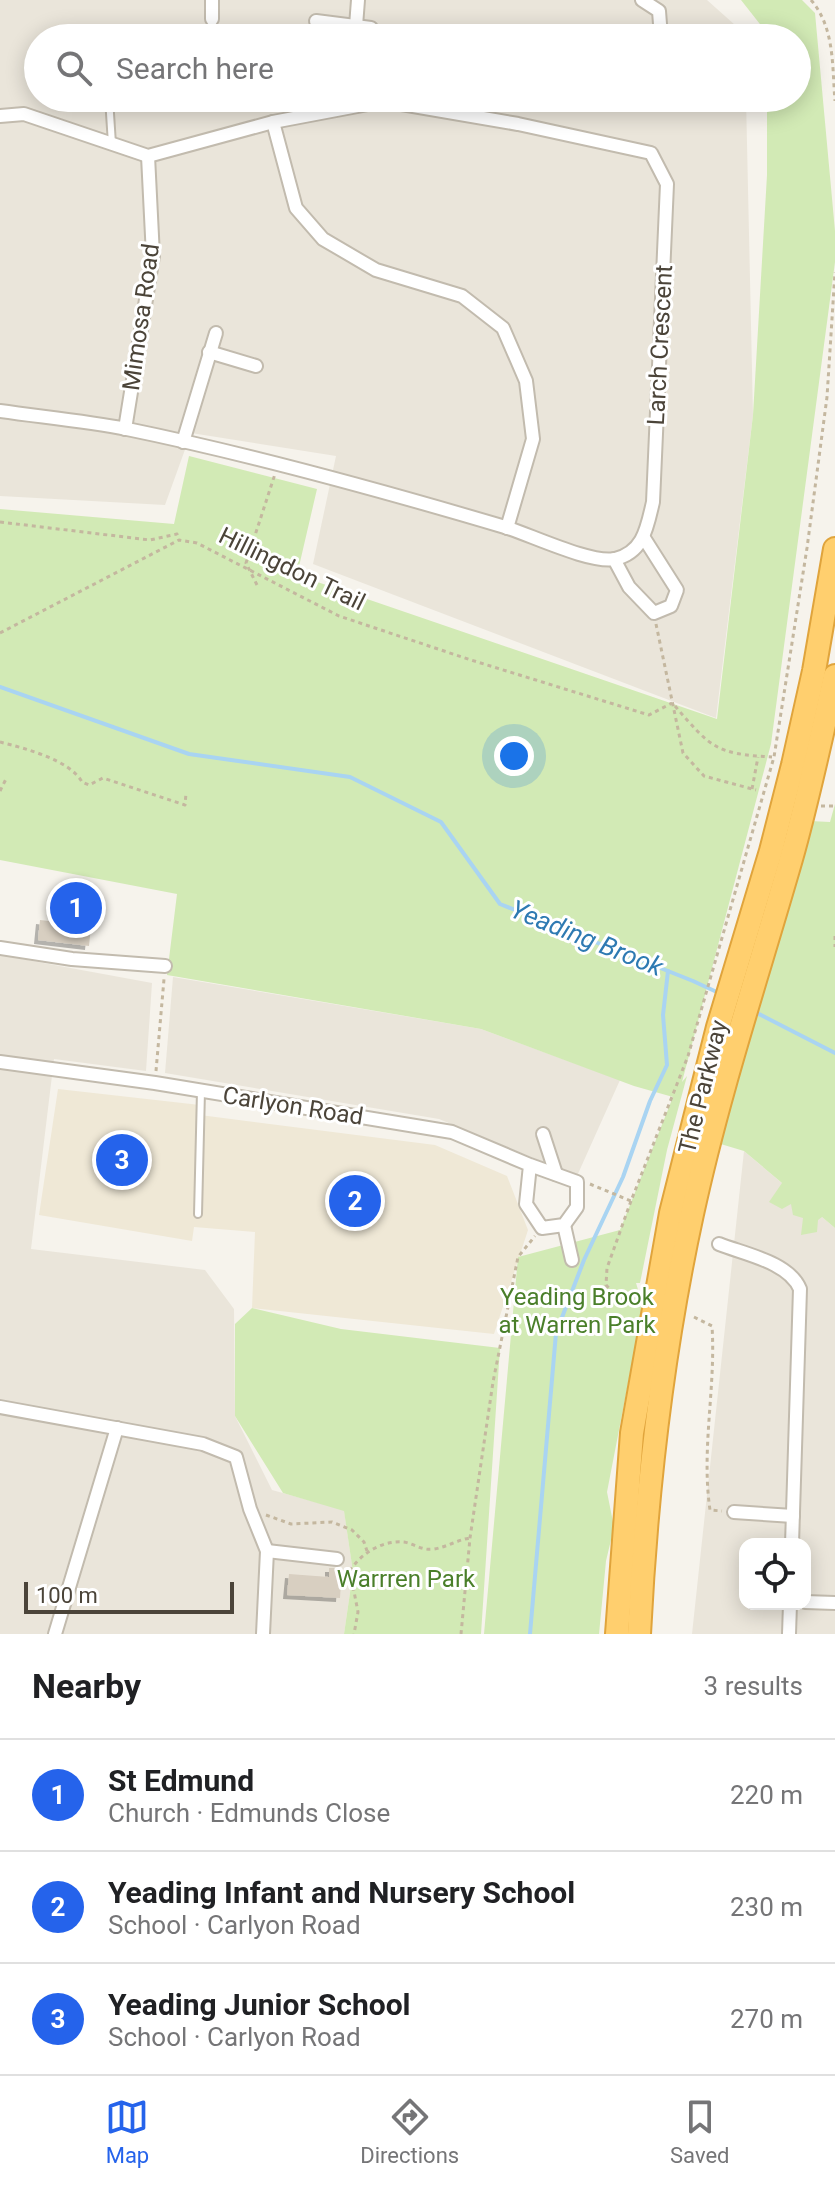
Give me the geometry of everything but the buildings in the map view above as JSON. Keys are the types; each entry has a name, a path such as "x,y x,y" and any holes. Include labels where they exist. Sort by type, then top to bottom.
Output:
{"highway":[{"name":"The Parkway","path":"639,1634 631,1572 632,1433 668,1229 708,1023 734,970 771,851 793,765 814,671 835,549"},
{"name":"The Parkway","path":"617,1634 631,1572 692,1214 799,827 835,676"},
{"path":"611,1634 631,1572"},
{"path":"631,1572 649,1634"}],"street":[{"path":"212,0 212,19"},
{"path":"356,24 358,0"},
{"path":"642,0 659,11 660,24"},
{"path":"316,21 340,24"},
{"name":"Larch Crescent","path":"148,156 273,122 326,112"},
{"name":"Larch Crescent","path":"448,112 651,153 667,184 653,502 644,538"},
{"path":"0,116 24,114 148,156"},
{"path":"273,122 296,208 323,239 376,270 462,296 503,328 526,381 533,439 507,528"},
{"name":"Mimosa Road","path":"125,429 153,256 148,156"},
{"path":"183,442 216,333"},
{"path":"209,352 256,366"},
{"path":"0,411 125,429 278,463 507,528 597,559 614,559 632,552 644,538 677,590 671,606 654,613 629,587 614,559"},
{"path":"0,948 72,959 165,966"},
{"name":"Carlyon Road","path":"0,1062 155,1083 452,1132 577,1182"},
{"path":"543,1134 556,1174"},
{"path":"530,1165 526,1204 542,1228 564,1225 577,1207 577,1182"},
{"path":"564,1225 572,1260"},
{"path":"719,1244 783,1270 795,1279 800,1289 792,1538"},
{"path":"0,1407 203,1444 236,1457 250,1509 267,1551 263,1634"},
{"path":"55,1634 117,1428"},
{"path":"734,1512 793,1516"},
{"path":"267,1551 337,1559"},
{"path":"811,1602 835,1603"},
{"path":"789,1634 790,1610"}],"lane":[{"path":"110,112 112,144"},
{"path":"198,1214 201,1091"}],"path":[{"path":"811,0 822,12 829,30 835,101"},
{"path":"643,1306 618,1298 606,1285 607,1268 671,1101 708,1023 717,955 774,757 827,397 835,272"},
{"path":"257,585 246,563 278,463"},
{"name":"Hillingdon Trail","path":"0,522 150,540 177,534 179,540 197,543 339,616 649,715 672,703"},
{"path":"0,633 179,540"},
{"path":"654,613 683,753 704,776 754,789 758,757"},
{"path":"672,703 705,742 725,751 774,757"},
{"path":"0,742 63,763 89,785 103,778 185,805 186,793"},
{"path":"0,791 6,779"},
{"path":"817,806 835,806"},
{"path":"835,936 835,947"},
{"path":"155,1083 165,966"},
{"path":"577,1182 607,1190 631,1201"},
{"path":"461,1634 470,1538 493,1382 518,1257 542,1228"},
{"path":"694,1317 712,1326 714,1350 707,1486 710,1510 734,1512"},
{"path":"250,1509 291,1524 332,1522 352,1530 364,1542 367,1551"},
{"path":"350,1571 356,1560 367,1551 404,1542 418,1549 434,1549 470,1538"},
{"path":"337,1559 350,1571 358,1612 354,1634"}],"shaded area":[{"path":"0,0 707,0 734,24 24,24 24,112 746,112 753,415 716,718 313,564 336,456 191,433 165,505 0,496"},
{"path":"0,955 152,983 146,1071 54,1059 31,1249 205,1270 234,1309 235,1416 272,1490 344,1510 353,1572 344,1634 0,1634"},
{"path":"173,977 481,1029 620,1080 577,1176 439,1119 165,1073"},
{"path":"58,1089 200,1105 200,1115 435,1145 507,1176 528,1230 494,1334 252,1308 255,1232 194,1227 192,1241 39,1215"},
{"path":"744,1151 835,1228 835,1634 692,1634"}],"green space":[{"name":"Yeading Brook at Warren Park","path":"741,0 802,0 815,13 835,231 835,262 771,744 682,1082 687,1076 667,1150 640,1283 636,1283 643,1306 607,1492 614,1527 606,1561 599,1634 484,1634 518,1257 620,1230 673,1097 634,1086 481,1029 167,975 177,894 0,860 0,509 174,524 189,456 317,489 297,575 717,719 753,415 767,175 767,112 811,112 811,24 760,24"},
{"path":"835,804 835,1228 822,1217 818,1220 817,1232 801,1235 803,1218 793,1215 791,1204 782,1209 769,1202 782,1183 744,1151 714,1142 810,821 830,822"},
{"name":"Warrren Park","path":"252,1308 341,1329 500,1348 481,1634 344,1634 353,1572 344,1511 283,1493 235,1416 235,1324"}],"waterway":[{"name":"Yeading Brook","path":"0,687 189,754 350,777 441,822 500,904 719,993"},
{"path":"530,1634 556,1333 667,1065 663,1015 668,971"},
{"name":"Yeading Brook","path":"755,1012 835,1053"}],"place":[{"name":"St Edmund","path":"76,908"},
{"name":"Yeading Junior School","path":"122,1160"},
{"name":"Yeading Infant and Nursery School","path":"355,1201"}]}
